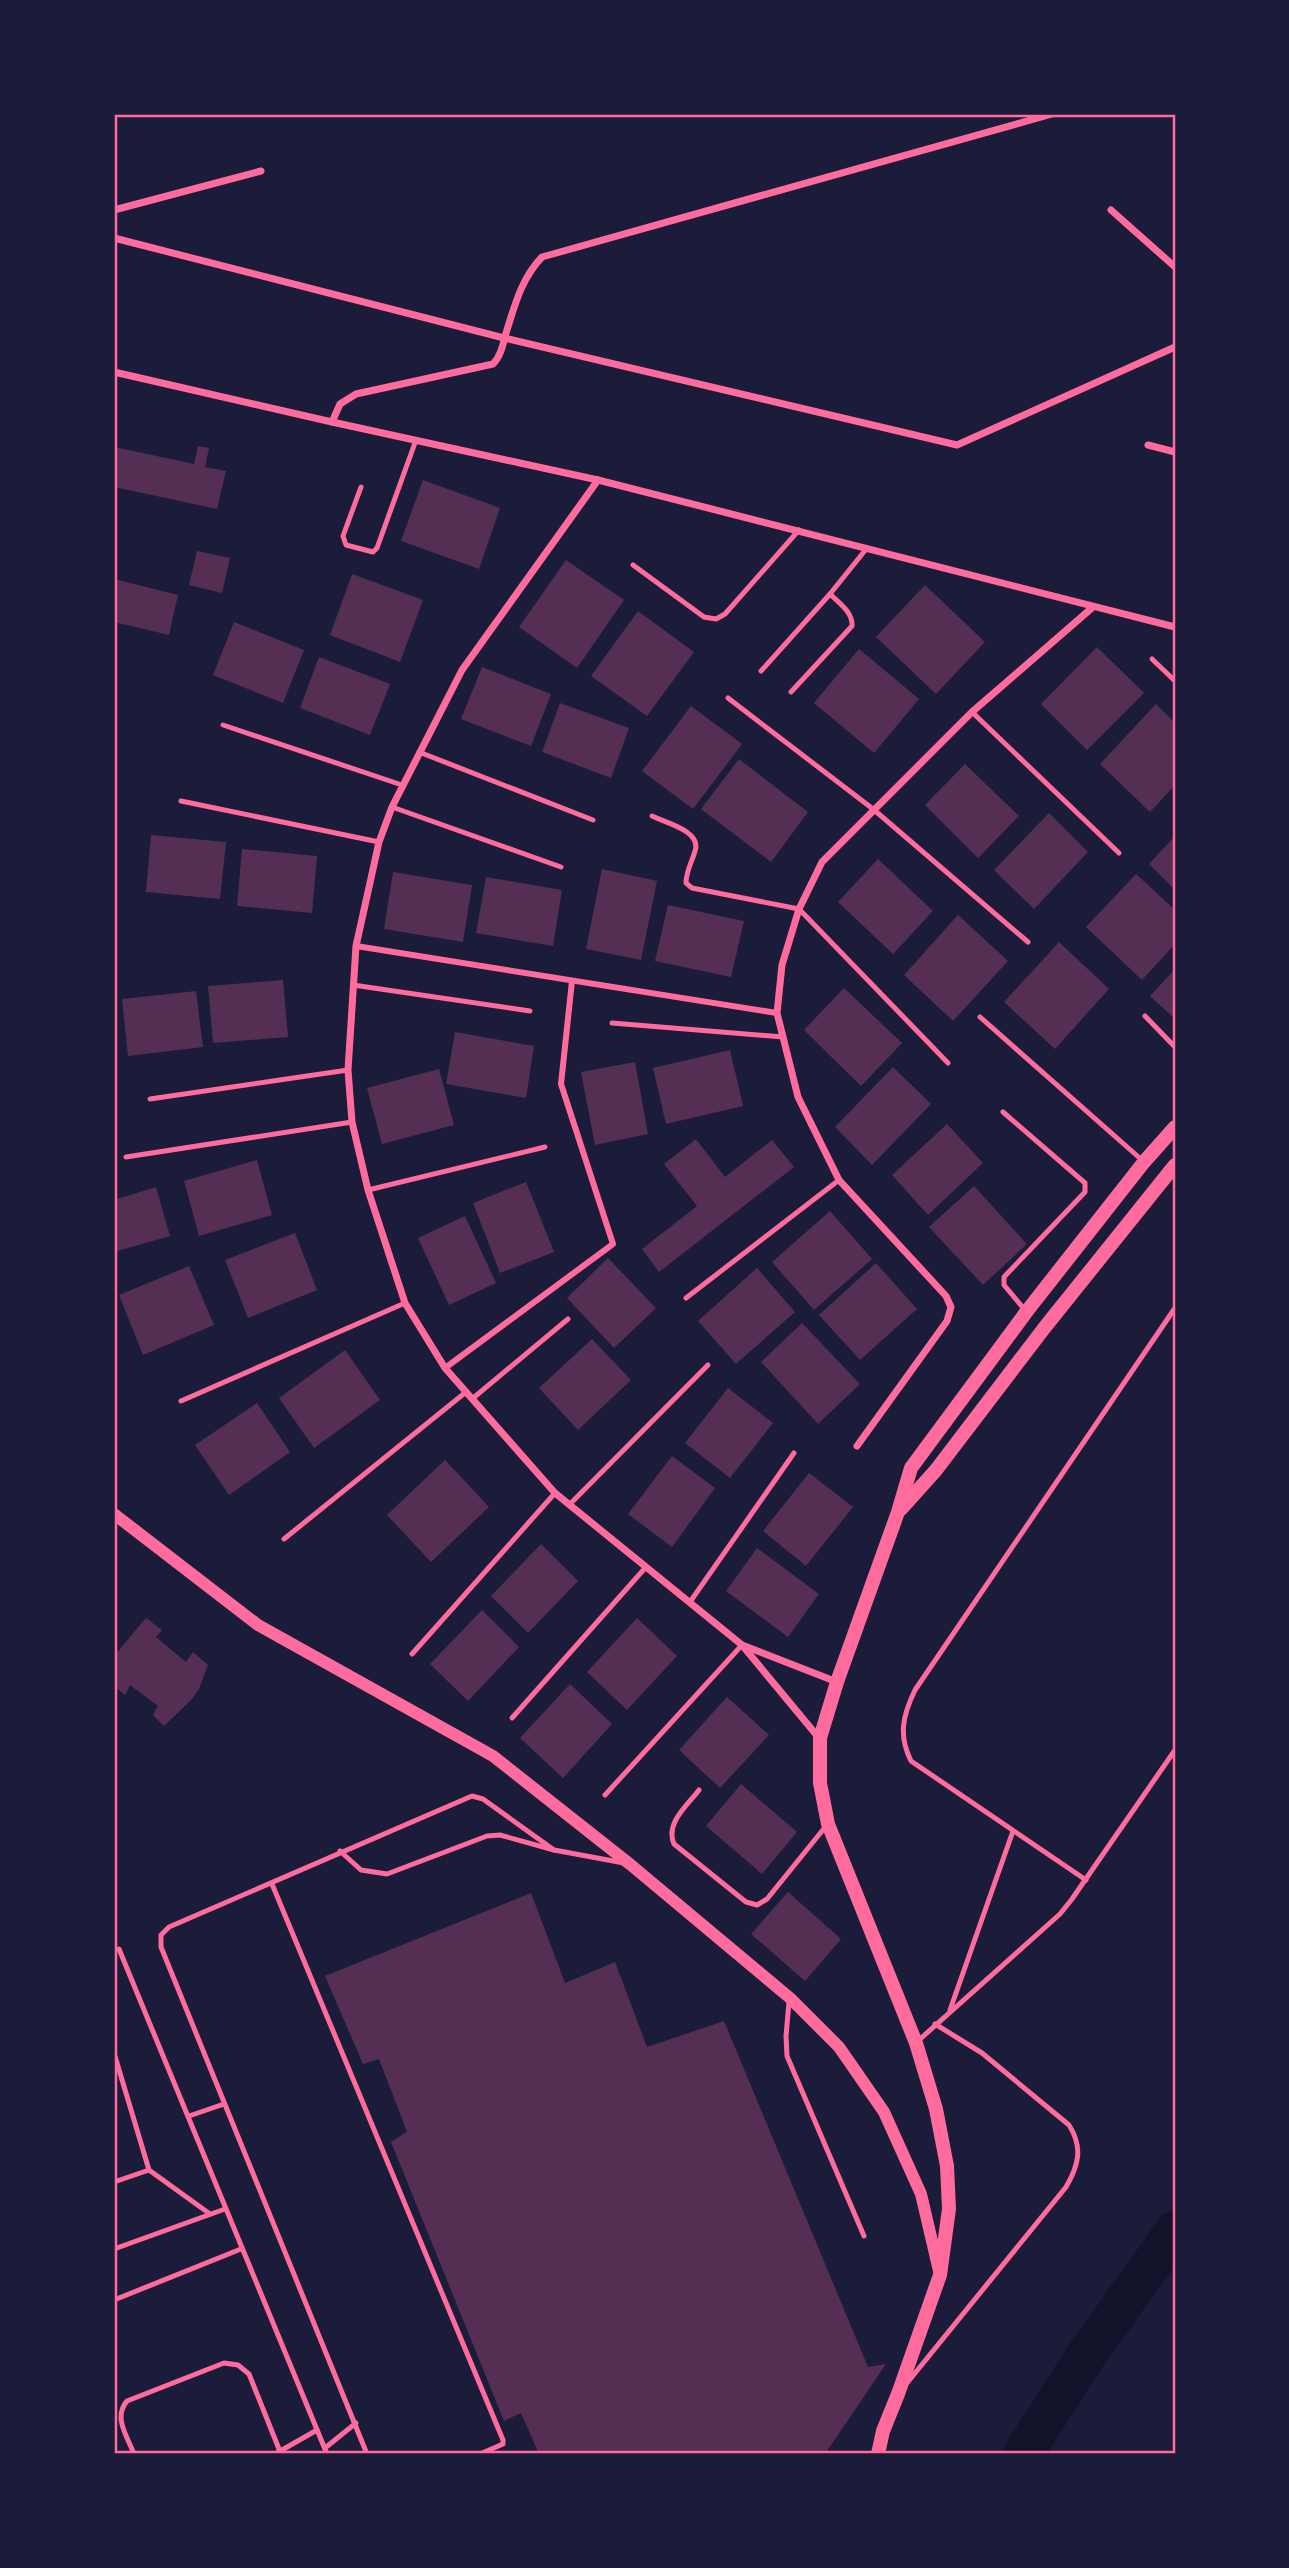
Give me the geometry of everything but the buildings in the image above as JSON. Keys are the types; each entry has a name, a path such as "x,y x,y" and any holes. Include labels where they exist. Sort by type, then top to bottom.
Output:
{"main road":[{"path":"878,2454 883,2431 940,2275 949,2209 947,2166 936,2109 916,2043 828,1824 820,1783 820,1738 911,1468 1027,1311 1144,1162 1175,1127"},
{"path":"1144,1162 1164,1178"},
{"path":"898,1512 936,1470 1045,1327 1175,1166"},
{"path":"1027,1311 1045,1327"}],"street":[{"path":"332,422 340,404 355,394 493,364 498,359 521,287 529,270 542,257 1052,114"},
{"path":"114,210 261,171"},
{"path":"1111,210 1175,267"},
{"path":"114,238 505,338 957,444 1175,347"},
{"path":"114,372 598,480 1175,627"},
{"path":"1148,445 1175,452"},
{"path":"598,480 462,670 402,785 379,842 356,946 348,1070 352,1122 369,1189 405,1303 445,1368 555,1493 742,1644 820,1738"},
{"path":"857,1446 947,1321 951,1307 946,1296 839,1180 798,1097 777,1013 782,965 799,909 822,862 972,712 1093,607"},
{"path":"356,946 777,1013"},
{"path":"445,1368 613,1244 561,1084 572,981"},
{"path":"114,1514 258,1625 493,1756 631,1864 790,1998 839,2047 884,2112 921,2194 940,2275"},
{"path":"742,1644 837,1682"}],"lane":[{"path":"361,487 343,542 373,552 377,548 416,440"},
{"path":"633,565 704,617 716,619 725,614 799,530"},
{"path":"761,671 867,548"},
{"path":"792,692 852,626 853,619 850,614 830,594"},
{"path":"1152,659 1175,681"},
{"path":"728,698 873,809 1028,942"},
{"path":"972,712 1119,853"},
{"path":"223,725 402,785"},
{"path":"419,752 593,820"},
{"path":"181,801 379,842"},
{"path":"393,807 561,867"},
{"path":"652,816 690,833 695,840 697,848 686,875 686,883 692,888 799,909 947,1063"},
{"path":"353,985 530,1011"},
{"path":"1145,1016 1175,1047"},
{"path":"980,1017 1144,1162"},
{"path":"612,1023 783,1037"},
{"path":"150,1099 348,1070"},
{"path":"1003,1112 1087,1187 1004,1278 1003,1285 1027,1311"},
{"path":"126,1157 352,1122"},
{"path":"369,1189 545,1147"},
{"path":"686,1298 839,1180"},
{"path":"181,1401 405,1303"},
{"path":"1086,1880 911,1761 904,1748 902,1728 906,1707 915,1690 1175,1308"},
{"path":"472,1399 568,1319"},
{"path":"570,1504 708,1365"},
{"path":"284,1539 466,1392"},
{"path":"690,1602 794,1453"},
{"path":"412,1654 555,1493"},
{"path":"512,1718 646,1567"},
{"path":"605,1795 742,1644"},
{"path":"916,2043 1060,1914 1175,1750"},
{"path":"699,1790 674,1822 670,1835 674,1844 746,1902 757,1905 767,1899 828,1824"},
{"path":"367,2454 161,1947 161,1935 169,1927 472,1796 483,1799 554,1850"},
{"path":"949,2012 1013,1831"},
{"path":"340,1851 361,1870 387,1874 487,1836 500,1835 554,1850 631,1864"},
{"path":"272,1884 503,2440 499,2448 480,2454"},
{"path":"119,1949 326,2451 356,2423"},
{"path":"790,1998 787,2056 864,2236"},
{"path":"898,2394 1066,2187 1075,2172 1077,2153 1077,2139 1069,2125 982,2053 935,2024"},
{"path":"114,2053 149,2170 210,2214"},
{"path":"189,2116 224,2104"},
{"path":"114,2182 149,2170"},
{"path":"114,2249 225,2210"},
{"path":"114,2300 241,2249"},
{"path":"134,2454 120,2418 121,2408 127,2400 225,2363 238,2365 249,2374 278,2453 317,2430"}],"waterway":[{"path":"1023,2454 1085,2357 1175,2231"}]}
